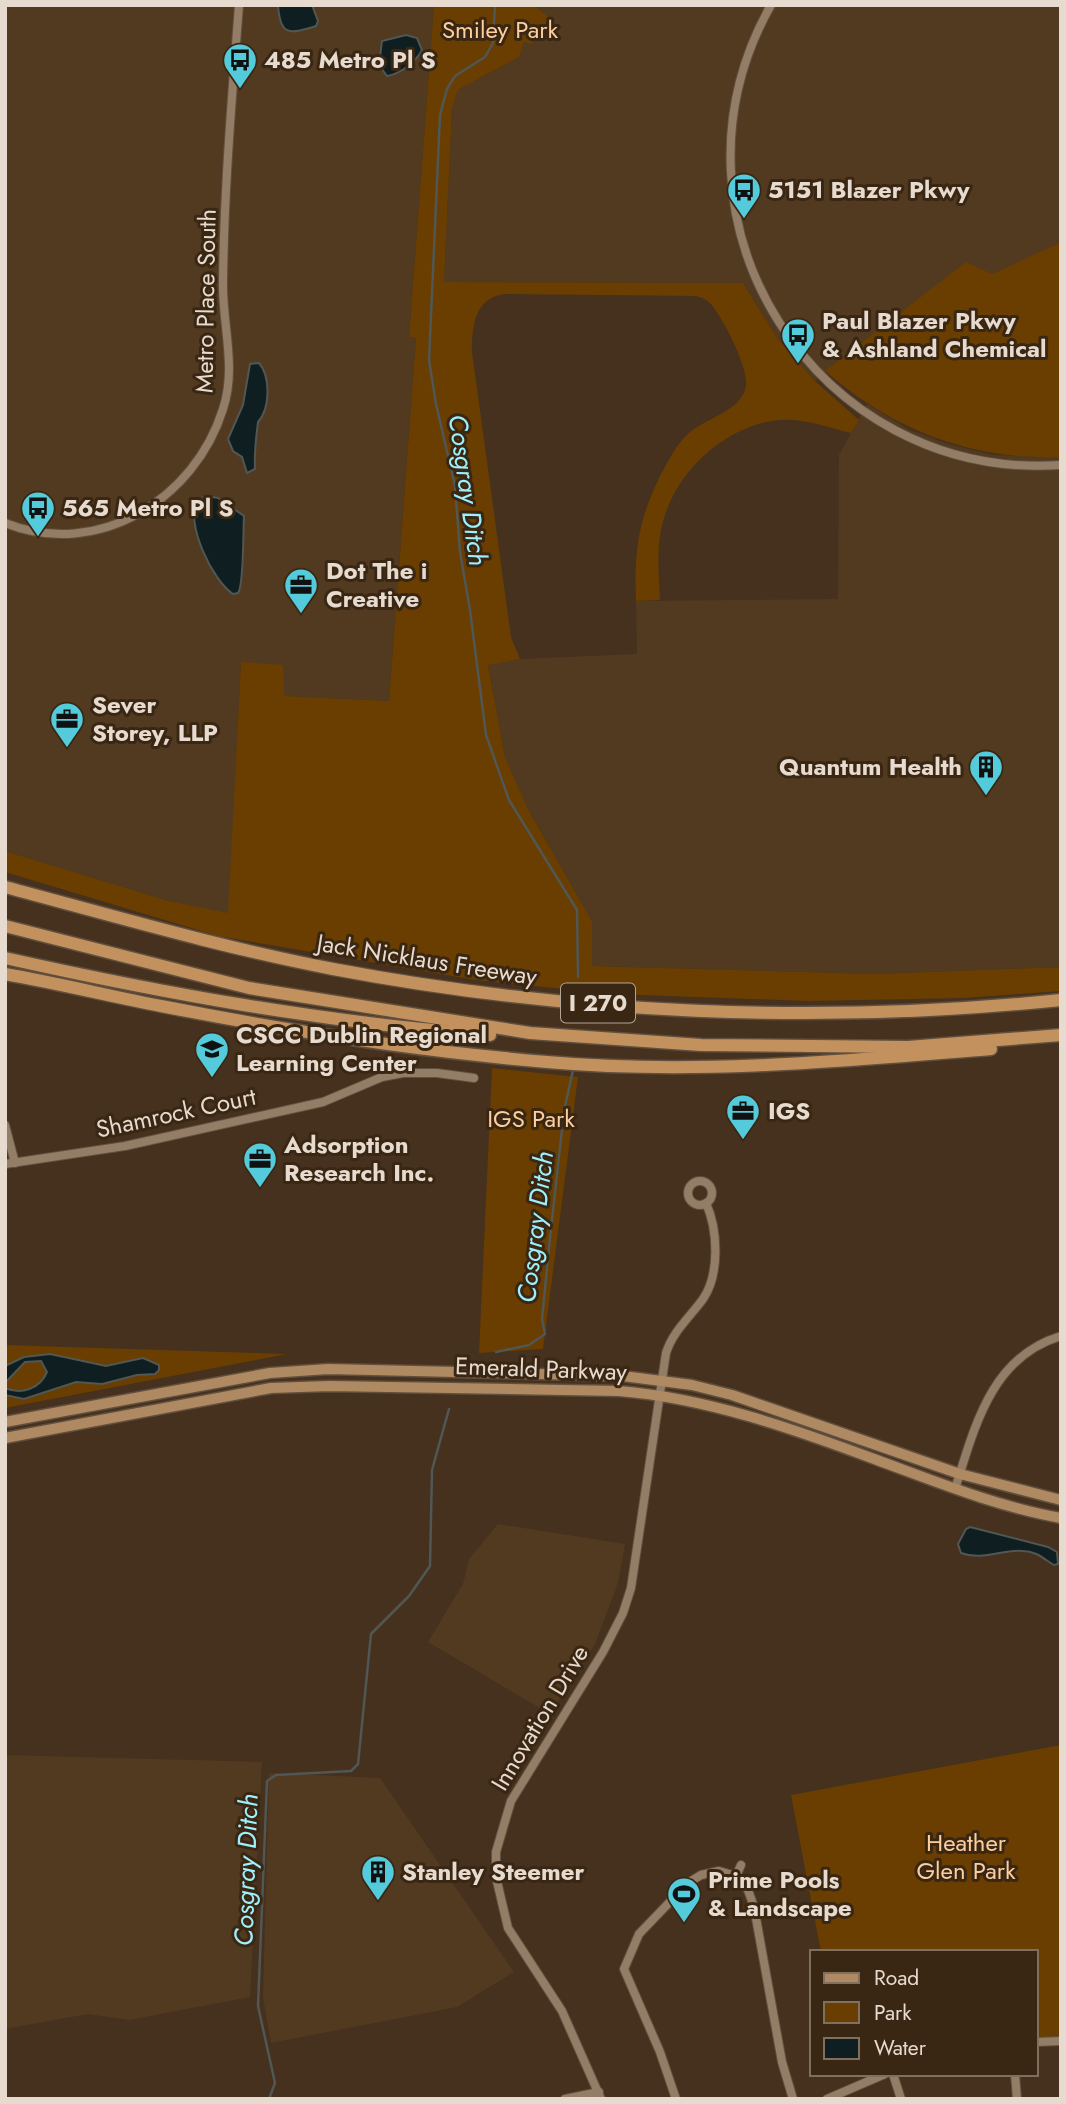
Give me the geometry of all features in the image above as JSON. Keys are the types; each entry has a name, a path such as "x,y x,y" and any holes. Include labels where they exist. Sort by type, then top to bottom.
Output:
{"highway":[{"path":"5,879 97,913"},
{"name":"Jack Nicklaus Freeway","path":"5,887 97,913 331,969 527,998 777,1012 987,1008 1061,1000"},
{"name":"I 270","path":"5,926 249,988 421,1018 530,1033 701,1045 908,1046 1061,1037"},
{"path":"5,958 162,992 350,1023 514,1037 599,1039"},
{"path":"5,974 253,1023 454,1053 560,1063 669,1066 861,1060 1061,1037"}],"main road":[{"name":"Emerald Parkway","path":"5,1422 270,1373 328,1369 623,1376 732,1395 960,1474 1061,1500"},
{"name":"Emerald Parkway","path":"5,1437 271,1388 441,1387 661,1395 779,1426 956,1489 1061,1518"}],"street":[{"name":"Metro Place South","path":"5,523 51,534 101,529 135,516 160,502 197,464 224,408 229,370 223,285 224,234 239,5"},
{"path":"771,5 743,71 730,155 734,206 745,249 761,291 781,328 833,388 861,410 908,437 982,461 1015,465 1061,465"},
{"name":"Shamrock Court","path":"10,1164 125,1146 323,1101 382,1077 402,1073 437,1073 474,1078"},
{"path":"5,1125 10,1164"},
{"name":"Innovation Drive","path":"600,2096 562,2011 508,1928 496,1877 496,1852 511,1801 586,1680 623,1613 636,1558 671,1339 710,1286 714,1228 706,1203"},
{"path":"956,1489 984,1407 998,1380 1020,1356 1061,1336"},
{"path":"736,1876 741,1865"},
{"path":"676,2099 660,2052 624,1969 639,1934 688,1884 701,1875 719,1871 736,1876 748,1890 754,1908 782,2062 793,2099"},
{"path":"1038,2042 1061,2041"},
{"path":"827,2099 880,2076"},
{"path":"894,2076 901,2099"},
{"path":"1016,2076 1017,2099"},
{"path":"565,2099 600,2096"}],"shaded area":[{"path":"5,5 434,5 409,337 416,338 389,701 283,696 241,662 229,914 169,901 5,851"},
{"path":"534,5 1061,5 1061,242 992,274 825,371 815,381 777,338 743,283 444,282 452,109 458,90 519,57 524,42 550,18"},
{"path":"867,404 910,430 948,444 993,455 1061,457 1061,967 875,974 592,966 592,921 529,811 505,757 488,664 520,659 637,654 636,601 838,599 839,455"},
{"path":"498,1524 625,1544 618,1583 595,1644 550,1714 428,1642 463,1584 469,1559"},
{"path":"5,1755 262,1762 250,1997 129,2020 88,2014 5,2029"},
{"path":"269,1773 380,1778 514,1972 457,2007 271,2043 263,1998"}],"green space":[{"name":"Smiley Park","path":"434,5 534,5 550,18 531,44 524,42 519,57 458,90 452,109 444,282 743,283 777,338 815,381 859,420 851,433 806,422 778,420 736,433 717,445 700,459 686,476 665,515 660,536 658,568 660,600 636,601 639,537 647,507 660,476 686,436 729,409 743,395 746,378 727,330 710,303 696,296 504,294 486,302 477,315 472,352 511,637 520,659 488,665 505,757 529,811 592,921 592,966 875,974 1061,967 1061,991 962,998 809,1001 614,994 476,980 218,936 5,872 5,851 169,901 228,913 241,662 283,665 284,696 389,701 416,338 409,337"},
{"path":"1061,242 1061,457 995,453 934,437 878,410 825,371 966,262 992,274"},
{"name":"IGS Park","path":"492,1068 578,1077 543,1349 479,1353"},
{"path":"5,1345 287,1354 5,1408"},
{"name":"Heather Glen Park","path":"1061,1745 1061,2041 1038,2042 1038,1950 821,1950 791,1795"}],"water":[{"path":"278,5 312,5 318,21 316,26 299,31 287,30 281,22"},
{"path":"406,35 417,38 422,50 407,67 387,76 379,65 382,41"},
{"path":"259,363 266,376 267,401 258,422 255,469 247,473 242,457 233,451 228,439 243,405 250,364"},
{"path":"206,496 218,498 244,516 242,569 238,593 233,594 217,577 198,536 194,510 197,500"},
{"path":"50,1354 106,1366 143,1358 159,1365 159,1370 155,1374 137,1375 102,1384 76,1382 24,1399 5,1395 5,1388 17,1391 35,1386 47,1372 41,1361 25,1362 5,1383 5,1366 24,1357"},
{"path":"970,1527 1048,1547 1057,1552 1058,1564 1054,1565 1028,1551 977,1556 961,1553 958,1544 966,1529"}],"waterway":[{"name":"Cosgray Ditch","path":"495,5 493,43 485,57 455,76 447,89 440,115 429,360 455,486 460,552 486,735 509,800 577,910 578,977"},
{"name":"Cosgray Ditch","path":"496,1352 529,1345 545,1334 542,1319 550,1238 564,1111 573,1070"},
{"name":"Cosgray Ditch","path":"269,2099 275,2083 258,2006 267,1781 276,1775 351,1771 358,1764 371,1634 409,1596 430,1566 432,1470 449,1409"}],"place":[{"name":"485 Metro Pl S","path":"240,90"},
{"name":"5151 Blazer Pkwy","path":"744,220"},
{"name":"Paul Blazer Pkwy & Ashland Chemical","path":"798,365"},
{"name":"565 Metro Pl S","path":"38,538"},
{"name":"Dot The i Creative","path":"301,615"},
{"name":"Sever Storey, LLP","path":"67,749"},
{"name":"Quantum Health","path":"986,797"},
{"name":"CSCC Dublin Regional Learning Center","path":"212,1079"},
{"name":"IGS","path":"743,1141"},
{"name":"Adsorption Research Inc.","path":"260,1189"},
{"name":"Stanley Steemer","path":"378,1902"},
{"name":"Prime Pools & Landscape","path":"684,1924"}]}
